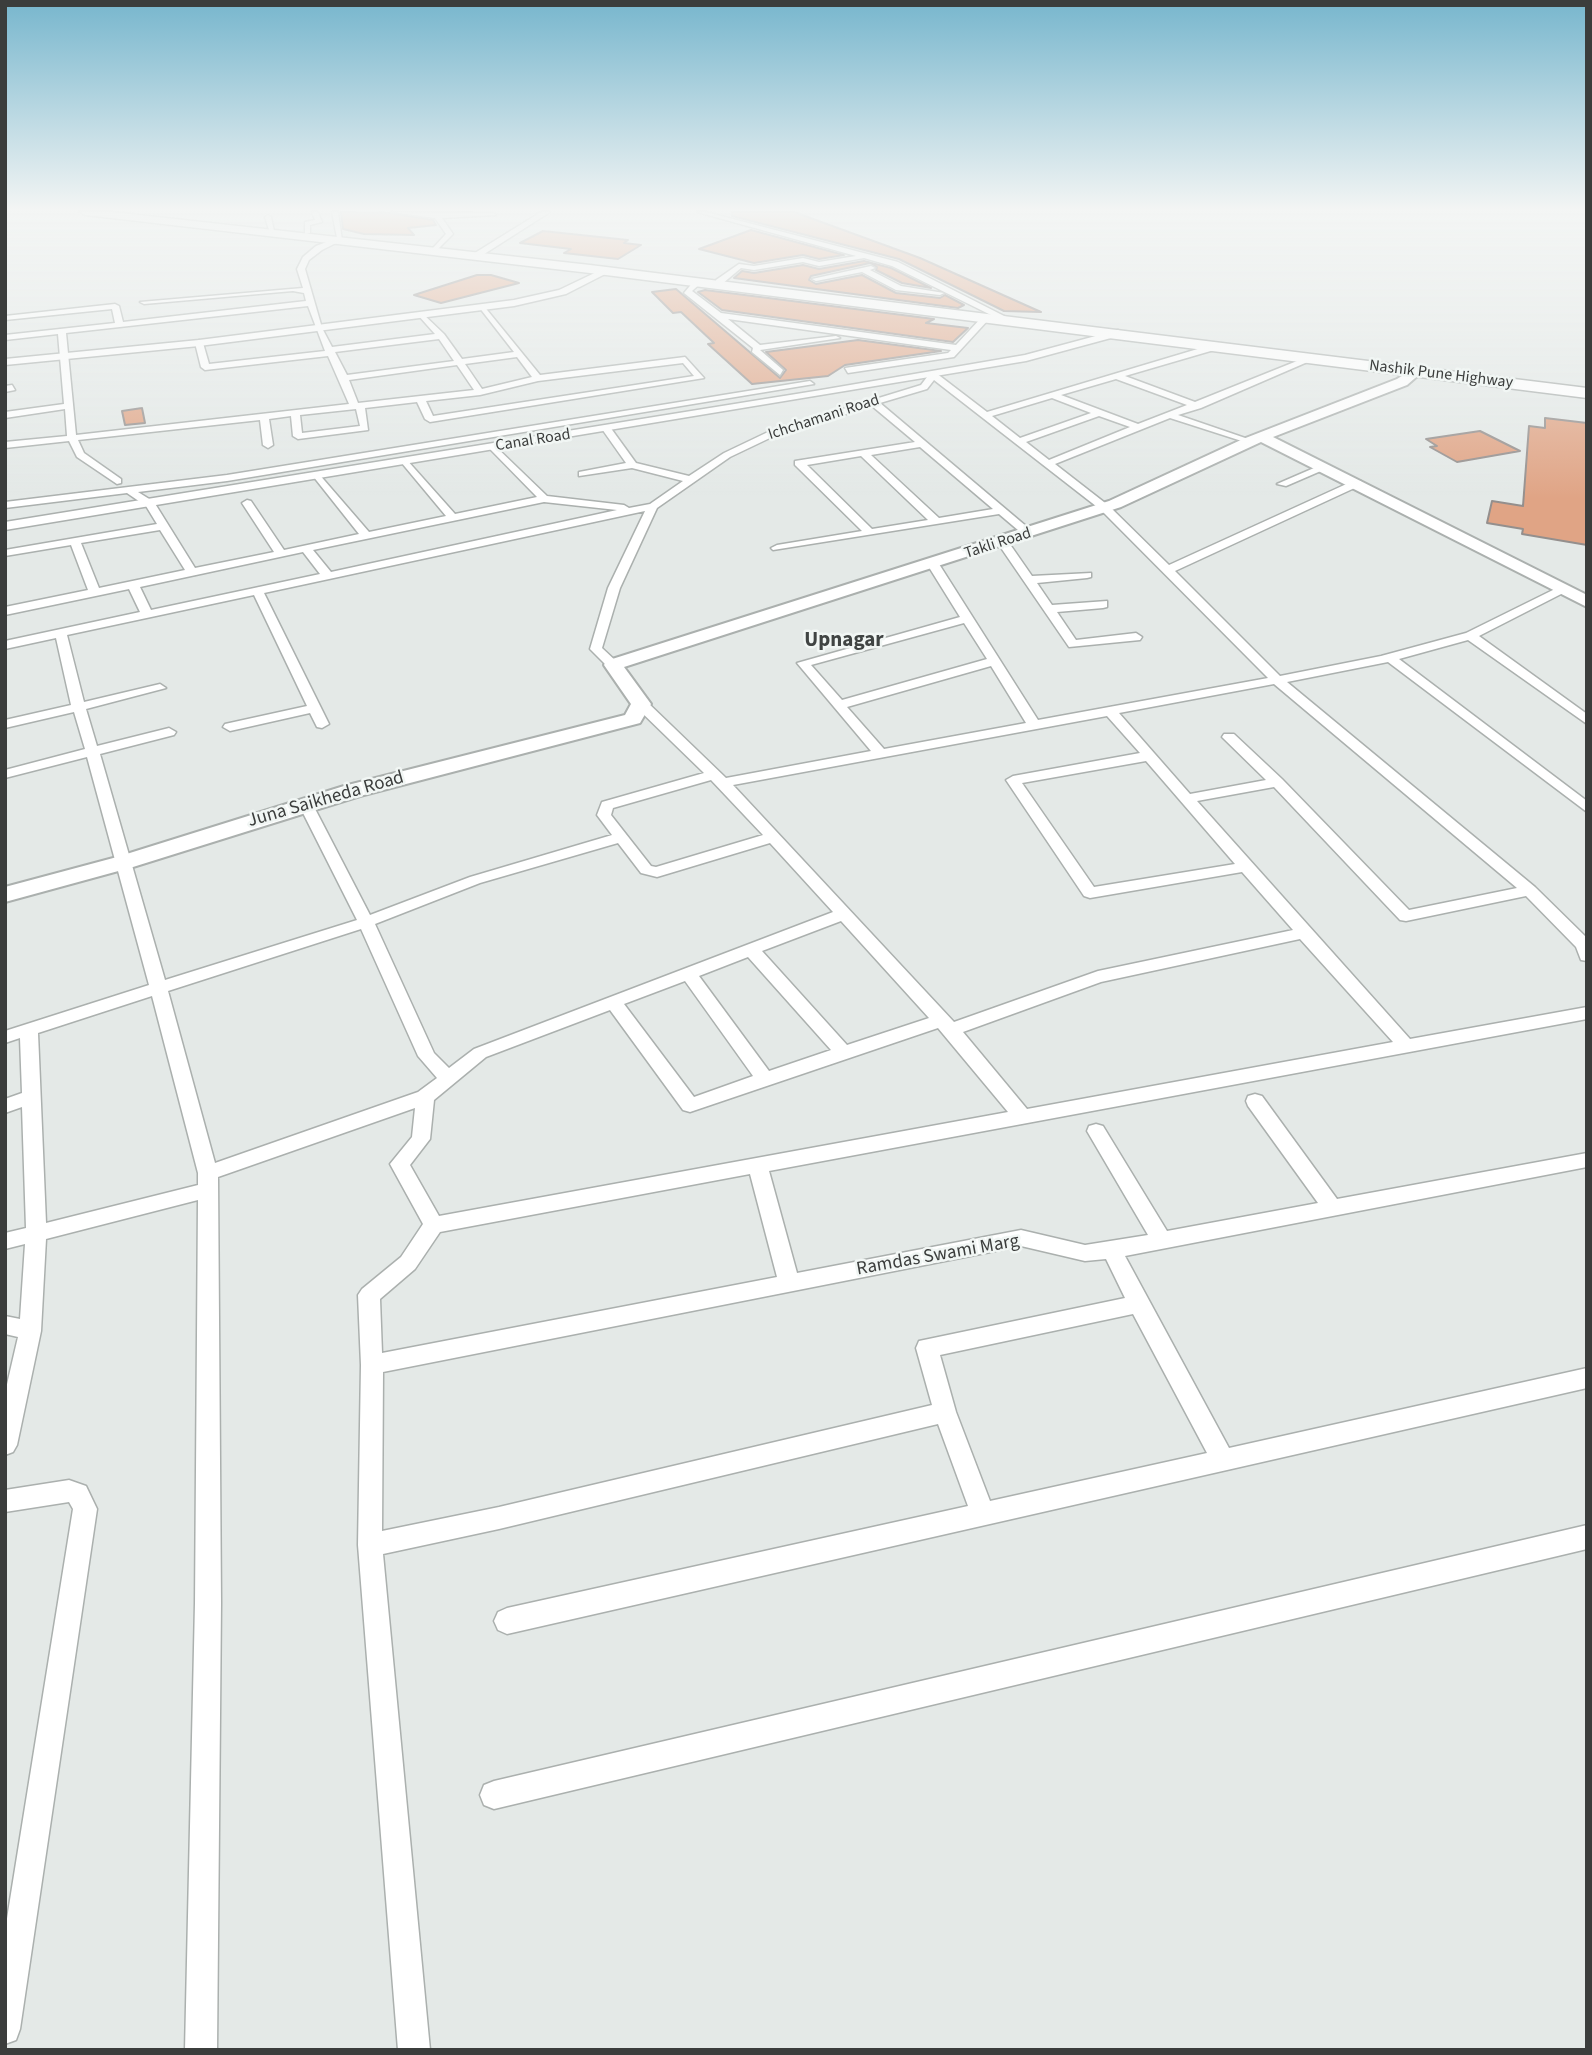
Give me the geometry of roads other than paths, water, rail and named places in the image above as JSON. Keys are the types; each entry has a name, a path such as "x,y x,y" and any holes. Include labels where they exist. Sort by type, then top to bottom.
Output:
{"highway":[{"name":"Nashik Pune Highway","path":"896,308 1587,392"},
{"name":"Nashik Pune Highway","path":"924,308 1211,348 1587,392"}],"main road":[{"name":"Takli Road","path":"612,665 648,651 933,565 1105,508 1255,439 1402,382 1416,372"},
{"path":"1255,439 1325,467 1587,602"},
{"path":"612,665 641,704"},
{"name":"Juna Saikheda Road","path":"5,895 125,862 306,805 554,737 634,719 641,704"}],"street":[{"path":"5,318 98,308"},
{"path":"120,325 132,308"},
{"path":"5,338 268,308"},
{"path":"295,414 298,436 365,428 344,378 318,328 312,308"},
{"path":"5,362 200,343 476,308"},
{"path":"484,308 554,400"},
{"path":"710,308 758,348 859,335"},
{"path":"982,308 1004,318"},
{"path":"422,315 441,336 480,391"},
{"path":"719,315 957,348"},
{"path":"848,370 951,355 985,319"},
{"path":"1049,328 1065,346"},
{"path":"62,332 72,438 80,454 150,504 192,573"},
{"name":"Canal Road","path":"5,526 1026,358 1107,333"},
{"path":"200,343 205,367 441,336"},
{"path":"404,341 410,349"},
{"path":"758,348 755,350 780,373"},
{"path":"986,415 1211,348"},
{"path":"344,378 521,354"},
{"path":"416,358 421,367"},
{"path":"1049,463 1312,358"},
{"path":"5,445 480,391 538,378 685,360 700,378 430,419 421,398"},
{"path":"933,374 1105,508 1278,680 1529,890 1584,945 1587,956"},
{"name":"Ichchamani Road","path":"653,506 727,455 771,434 924,387 933,374"},
{"path":"1116,376 1198,405"},
{"path":"5,505 810,384"},
{"path":"1052,395 1140,428"},
{"path":"874,403 1029,534"},
{"path":"5,415 68,406"},
{"path":"1020,441 1099,413"},
{"path":"1172,416 1255,439"},
{"path":"264,417 268,446"},
{"path":"607,429 632,465"},
{"path":"870,533 799,463 922,444"},
{"path":"493,447 544,499"},
{"path":"863,453 937,522"},
{"path":"405,462 453,518"},
{"path":"583,474 632,465 691,480"},
{"path":"1282,484 1325,467"},
{"path":"318,476 366,536"},
{"path":"1168,570 1357,483"},
{"path":"5,611 544,499 639,510"},
{"path":"247,503 281,554"},
{"path":"5,645 653,506"},
{"path":"612,665 596,649 614,588 653,506"},
{"path":"777,548 1001,511"},
{"path":"5,553 164,526"},
{"path":"75,541 95,592"},
{"path":"1003,542 1073,643 1136,637"},
{"path":"306,549 329,577"},
{"path":"933,565 1034,724"},
{"path":"1029,580 1087,575"},
{"path":"133,585 147,615"},
{"path":"773,837 657,872 646,870 604,815 607,806 719,778 880,753 1390,658 1470,636 1563,589"},
{"path":"258,592 322,724"},
{"path":"1050,609 1103,604"},
{"path":"880,753 803,663 966,619"},
{"path":"61,634 79,707 125,862 208,1181 208,1603 201,2050"},
{"path":"1470,636 1587,720"},
{"path":"1390,658 1587,808"},
{"path":"839,705 993,661"},
{"path":"5,724 160,688"},
{"path":"641,704 719,778 946,1025 1021,1115"},
{"path":"230,727 314,708"},
{"path":"1109,710 1405,1045"},
{"path":"5,774 169,732"},
{"path":"1229,737 1277,782 1406,916 1529,890"},
{"path":"1149,756 1013,780 1090,893 1246,867"},
{"path":"1186,799 1277,782"},
{"path":"306,805 366,922 427,1056 448,1078"},
{"path":"5,1037 366,922 475,880 619,838"},
{"path":"5,1241 208,1181 425,1097 480,1053 844,914"},
{"path":"613,1002 690,1105 843,1052 946,1025 1098,977 1304,933"},
{"path":"751,950 843,1052"},
{"path":"688,973 765,1079"},
{"path":"414,2050 370,1545 372,1365 369,1295 408,1263 434,1225 1587,1013"},
{"path":"5,1445 30,1331 36,1234 29,1029"},
{"path":"5,1105 31,1097"},
{"path":"425,1097 421,1139 400,1164 434,1225"},
{"path":"1255,1101 1332,1208"},
{"path":"1096,1130 1162,1240"},
{"name":"Ramdas Swami Marg","path":"372,1365 1021,1238 1085,1253 1587,1160"},
{"path":"757,1164 789,1283"},
{"path":"1111,1249 1223,1460"},
{"path":"983,1514 945,1412 927,1348 1139,1304"},
{"path":"5,1325 30,1331"},
{"path":"507,1621 1587,1378"},
{"path":"370,1545 499,1518 945,1412"},
{"path":"5,1501 69,1491 78,1494 85,1509 5,2029"},
{"path":"494,1795 1587,1537"}],"district":[{"name":"Upnagar","path":"844,641"}]}
